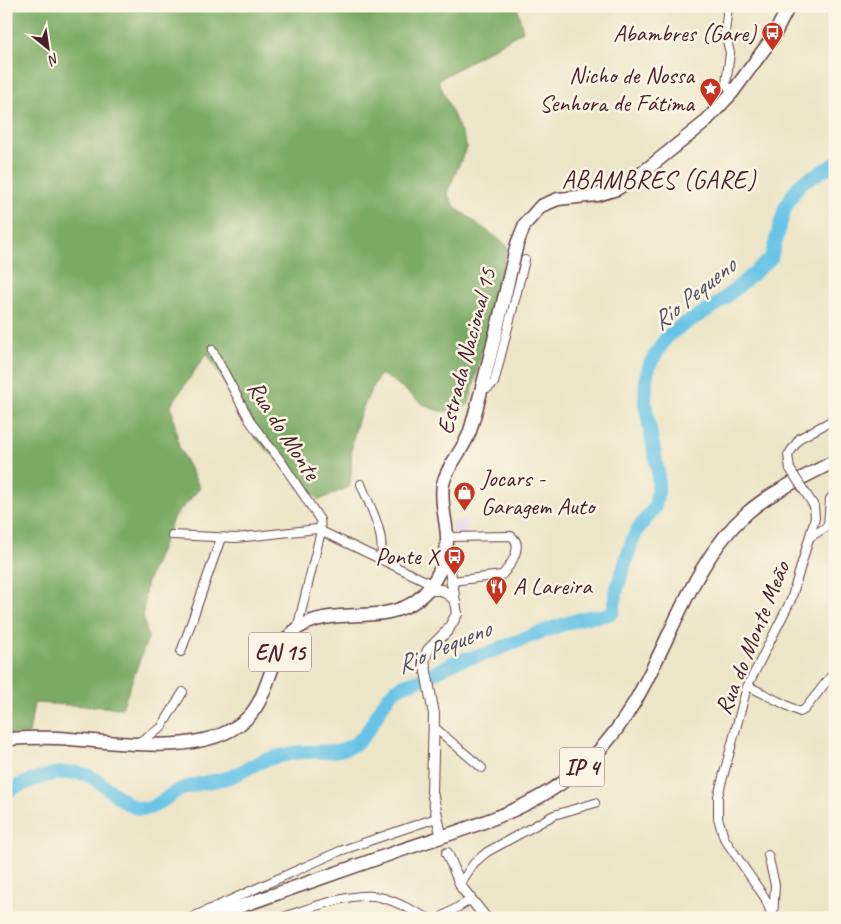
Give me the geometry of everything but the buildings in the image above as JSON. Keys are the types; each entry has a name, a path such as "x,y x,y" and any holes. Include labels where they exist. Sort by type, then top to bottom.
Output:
{"main road":[{"name":"Estrada Nacional 15","path":"435,580 446,542 442,495 444,482 467,439 519,237 531,215 541,206 551,201 602,194 626,184 702,124 732,94 776,34 789,6"},
{"name":"IP 4","path":"206,918 514,811 563,783 599,752 631,710 694,583 731,530 748,513 768,498 835,461"},
{"name":"IP 4","path":"232,918 502,822 534,809 564,792 597,764 628,727 646,699 701,587 718,559 737,536 762,511 835,470"},
{"name":"EN 15","path":"6,739 52,738 169,745 200,740 221,734 245,721 256,705 284,643 297,629 320,620 372,615 399,610 412,603 435,580"}],"street":[{"path":"728,6 725,32 730,53 726,84 732,94"},
{"path":"481,387 488,388 494,383 525,260"},
{"name":"Rua do Monte","path":"212,350 255,429 281,461 317,513 321,530"},
{"name":"Rua do Monte Meão","path":"773,918 764,896 728,845 717,814 720,784 748,686 792,600 816,516 814,506 790,469 787,458 793,445 806,434 835,419"},
{"path":"361,484 379,527 382,543 381,559"},
{"path":"810,537 828,526 830,499 835,493"},
{"path":"172,535 221,538 255,537 309,529 321,530 381,559 435,580 447,580 458,610 456,618 448,630 426,653 426,672 434,727 431,777 436,818 441,835"},
{"path":"297,629 321,530"},
{"path":"435,580 439,589 452,591 502,575 516,553 516,542 511,536 446,542 452,591"},
{"path":"181,652 221,538"},
{"path":"748,686 796,712 801,712 835,671"},
{"path":"135,744 161,728 183,692"},
{"path":"434,727 482,768"},
{"path":"460,884 474,863 487,852 554,815 595,803"},
{"path":"190,918 340,851 436,818"},
{"path":"447,853 460,884 470,900 486,918"},
{"path":"768,855 775,882 773,918"},
{"path":"281,918 353,897 372,896 383,898 429,918"},
{"path":"440,918 470,900"}],"shaded area":[{"path":"466,519 466,534 452,535 451,522"}],"green space":[{"path":"6,6 517,6 523,31 438,80 467,146 447,193 456,208 508,246 469,404 455,410 443,411 432,408 380,374 366,400 356,428 352,447 349,487 319,500 256,439 207,353 171,405 179,447 200,488 173,519 146,585 143,615 148,638 122,708 34,703 29,734 6,735"}],"waterway":[{"name":"Rio Pequeno","path":"6,792 41,777 61,773 79,773 97,781 133,806 141,809 150,808 179,790 230,777 268,759 286,754 329,752 347,748 360,740 371,726 388,697 400,687 455,662 488,653 572,622 613,612 617,588 633,539 638,529 655,507 658,491 658,472 645,404 646,377 651,362 666,338 678,328 719,303 771,258 785,208 793,194 801,183 835,164"}],"place":[{"name":"Abambres (Gare)","path":"772,52"},
{"name":"Nicho de Nossa Senhora de Fátima","path":"710,108"},
{"name":"Jocars - Garagem Auto","path":"465,511"},
{"name":"Ponte X","path":"455,575"},
{"name":"A Lareira","path":"497,605"}],"district":[{"name":"ABAMBRES (GARE)","path":"659,179"}]}
